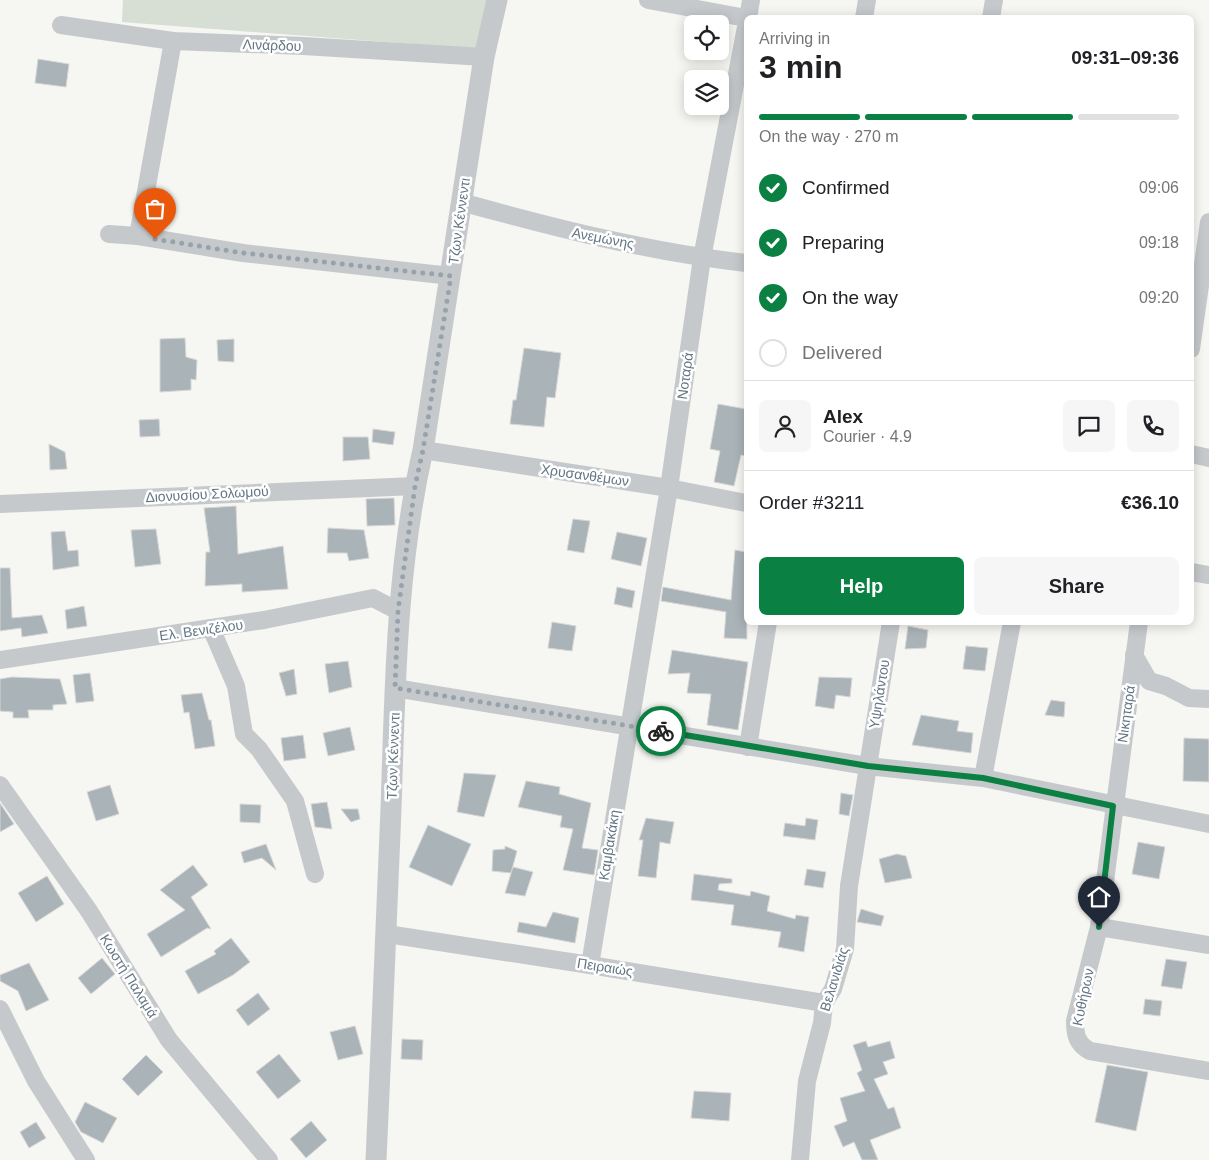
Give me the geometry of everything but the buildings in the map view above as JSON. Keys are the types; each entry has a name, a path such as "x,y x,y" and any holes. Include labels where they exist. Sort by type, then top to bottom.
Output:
{"street":[{"name":"Τζων Κέννεντι","path":"376,1160 387,934 398,611 415,486 423,450 451,276 484,57 497,0"},
{"path":"648,0 744,17"},
{"path":"748,15 751,0"},
{"path":"864,15 867,0"},
{"path":"992,15 994,0"},
{"name":"Λινάρδου","path":"61,25 173,41 303,46 484,57"},
{"name":"Νοταρά","path":"629,726 669,488 702,258 744,38"},
{"path":"138,236 173,41"},
{"name":"Ανεμώνης","path":"461,202 559,229 702,258 744,263"},
{"path":"1196,337 1209,222"},
{"path":"109,234 138,236 243,253 451,276"},
{"name":"Χρυσανθέμων","path":"423,450 669,488 744,503"},
{"path":"1194,455 1209,458"},
{"name":"Διονυσίου Σολωμού","path":"0,504 200,496 305,489 415,486"},
{"path":"1194,572 1209,575"},
{"name":"Ελ. Βενιζέλου","path":"0,660 264,620 374,598 398,611"},
{"path":"748,747 768,625"},
{"name":"Υψηλάντου","path":"868,766 891,625"},
{"path":"983,778 1011,625"},
{"name":"Νικηταρά","path":"1113,806 1139,625"},
{"path":"211,628 236,686 244,734 259,749 295,801 315,874"},
{"path":"1134,655 1149,681 1166,686 1189,698 1209,699"},
{"path":"395,688 868,766 983,778 1113,806 1209,824"},
{"name":"Καμβακάκη","path":"590,965 629,726"},
{"name":"Βελανιδιάς","path":"800,1160 807,1081 822,1023 824,1003 833,989 845,949 849,886 868,766"},
{"name":"Κωστή Παλαμά","path":"0,785 89,912 169,1040 269,1160"},
{"name":"Κυθήρων","path":"1113,806 1099,927 1075,1021 1078,1040 1090,1051 1209,1071"},
{"path":"1099,927 1209,945"},
{"name":"Πειραιώς","path":"387,934 824,1003"},
{"path":"0,1009 36,1081 86,1160"}],"shaded area":[{"path":"123,0 490,0 479,49 122,22"}],"way so far":[{"path":"155,239 243,253 451,276 423,450 415,486 398,611 395,688 661,731"}],"route":[{"path":"661,731 868,766 983,778 1113,806 1099,927"}]}
